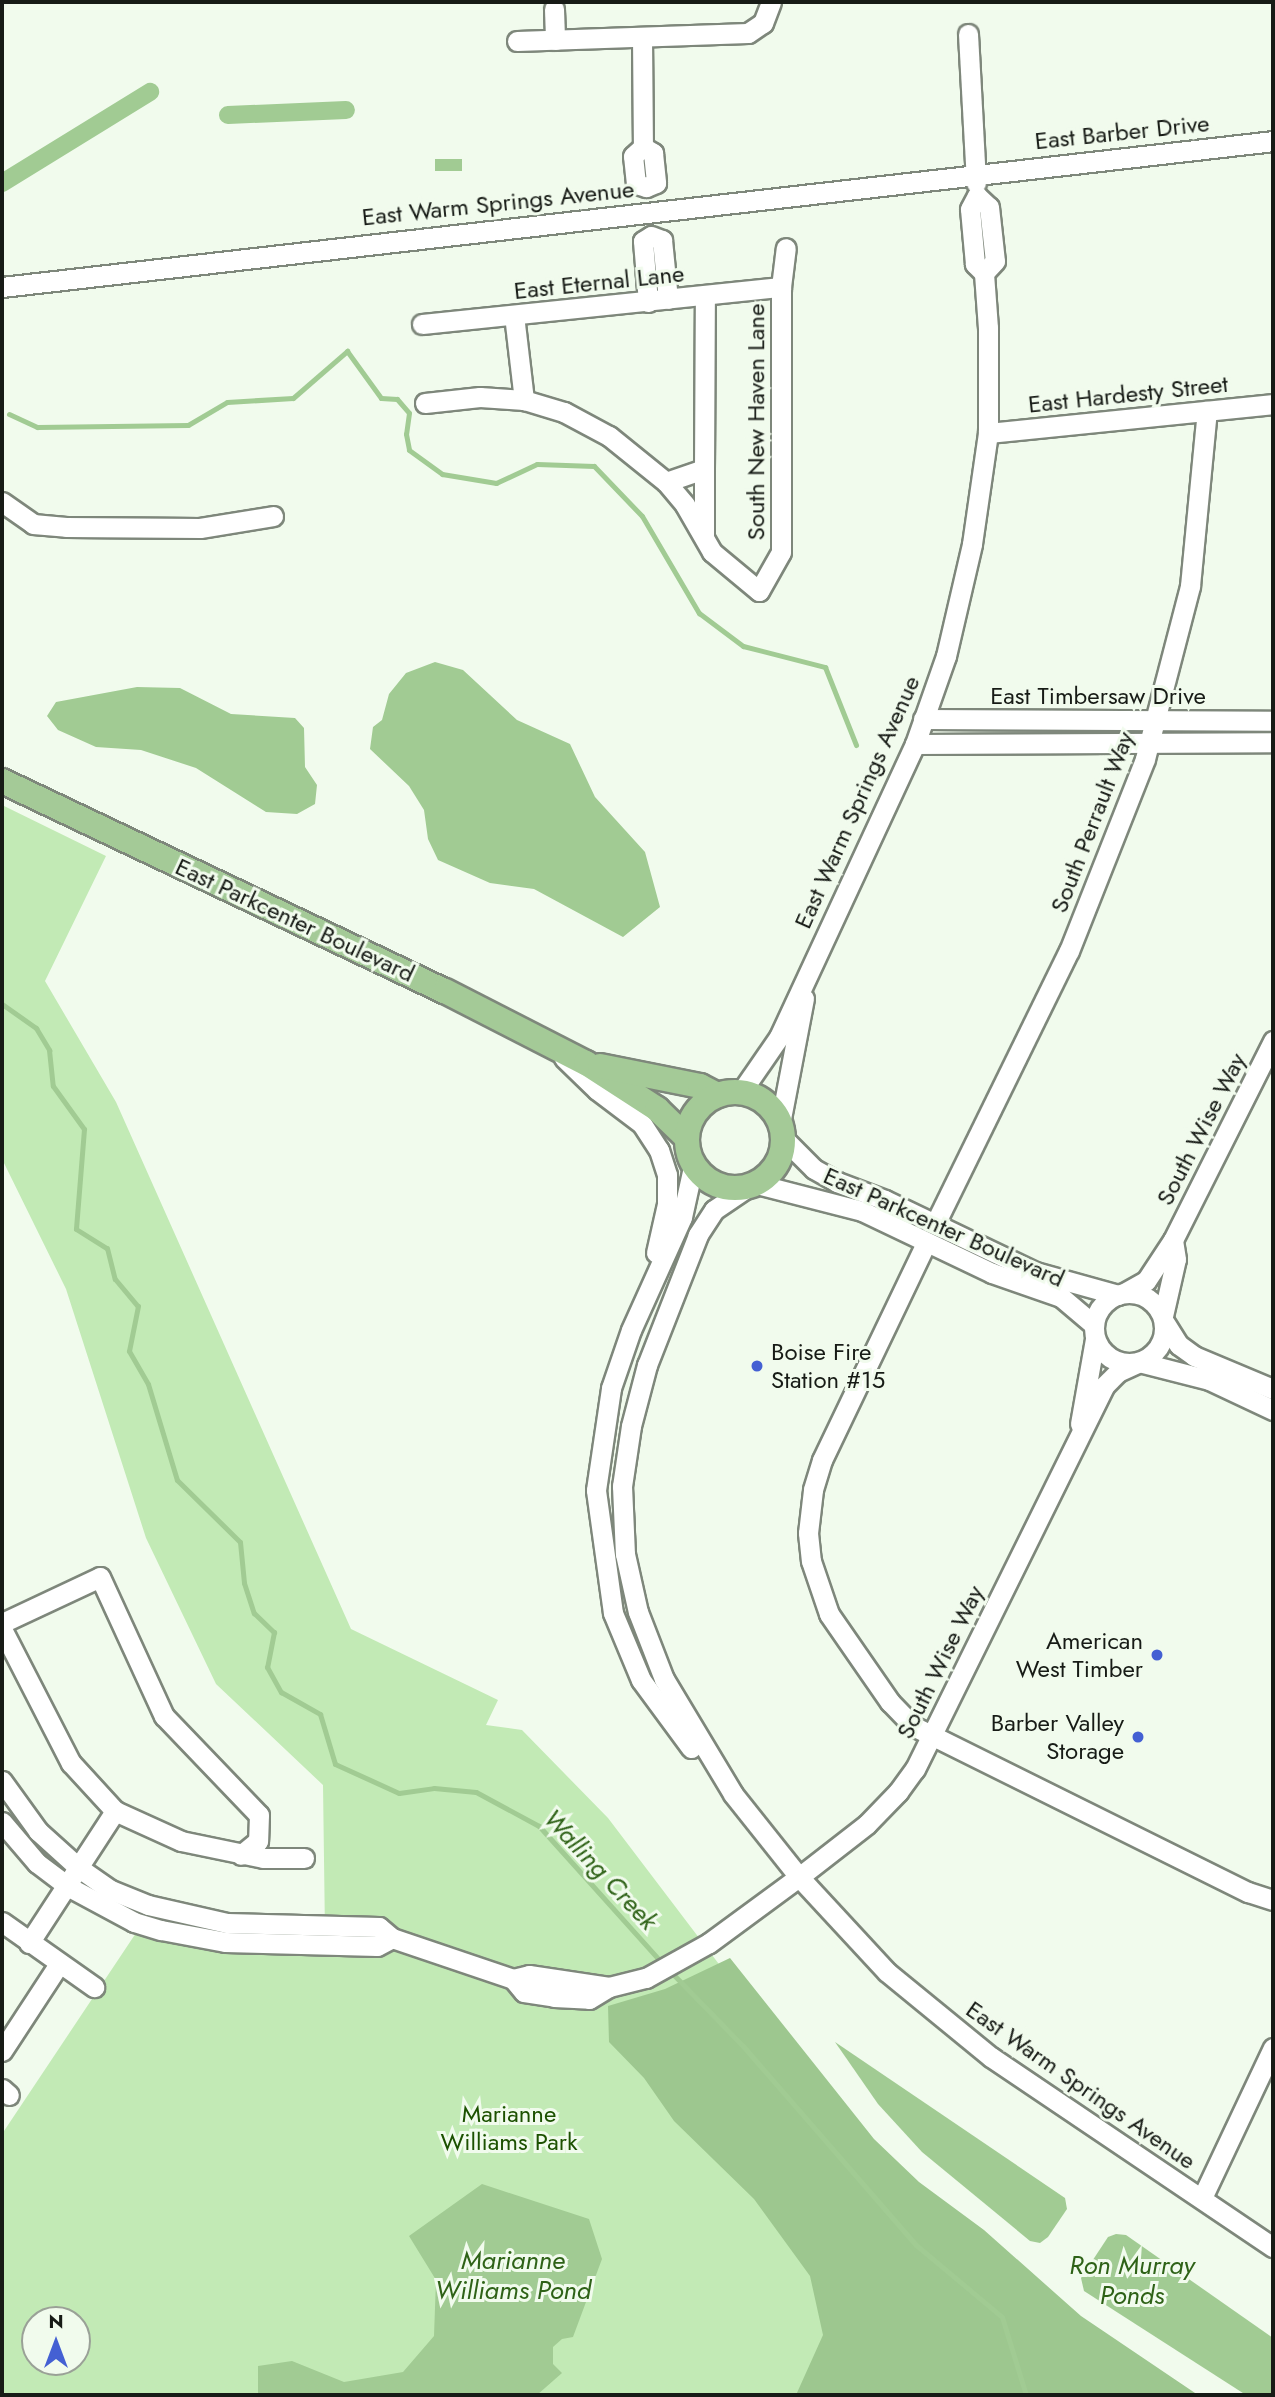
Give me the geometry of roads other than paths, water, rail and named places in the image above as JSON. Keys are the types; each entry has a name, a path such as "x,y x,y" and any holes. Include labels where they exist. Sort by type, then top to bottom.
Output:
{"main road":[{"name":"East Parkcenter Boulevard","path":"2,781 444,991 586,1063 657,1109 686,1137"},
{"name":"East Parkcenter Boulevard","path":"586,1063 729,1094"},
{"path":"729,1094 765,1103 782,1131 777,1164 752,1185 717,1186 693,1167 686,1137 696,1111 729,1094"}],"street":[{"path":"517,41 748,33 763,23 771,2"},
{"path":"554,9 555,40"},
{"path":"968,34 975,172"},
{"path":"642,37 643,147 653,153 656,183 646,187 651,236"},
{"name":"East Barber Drive","path":"975,172 1273,141"},
{"name":"East Warm Springs Avenue","path":"2,287 975,172 977,196 989,207 995,261 984,273 989,433 972,544 946,656 915,744 771,1052 729,1094"},
{"path":"651,236 662,240 668,299"},
{"path":"648,302 643,242 651,236"},
{"name":"South New Haven Lane","path":"704,540 759,591 781,552 781,287 786,248"},
{"name":"East Eternal Lane","path":"422,324 781,287"},
{"path":"704,540 705,296"},
{"path":"514,315 524,400"},
{"path":"425,402 480,397 524,400 564,412 609,436 666,482 685,505 704,540"},
{"name":"East Hardesty Street","path":"989,433 1273,404"},
{"name":"South Perrault Way","path":"935,1224 1069,951 1150,744 1190,586 1207,411"},
{"path":"666,482 704,469"},
{"path":"2,502 33,524 65,527 200,528 273,516"},
{"name":"East Timbersaw Drive","path":"923,719 1156,723 1273,721"},
{"name":"East Timbersaw Drive","path":"915,744 1273,742"},
{"name":"East Warm Springs Avenue","path":"782,1131 807,976"},
{"name":"South Wise Way","path":"1121,1294 1146,1282 1173,1240 1273,1041"},
{"path":"555,1048 597,1090 642,1124 659,1150 667,1175 667,1204 646,1295"},
{"name":"East Parkcenter Boulevard","path":"782,1131 814,1169 837,1182 935,1224 1035,1272 1121,1294"},
{"name":"East Warm Springs Avenue","path":"693,1167 682,1217 646,1295 620,1363 602,1427 596,1490 605,1576 613,1613 642,1680 700,1759 733,1794"},
{"name":"East Warm Springs Avenue","path":"752,1185 715,1210 698,1235 647,1366 631,1426 622,1486 630,1583 649,1646 704,1752 733,1794 799,1877 887,1972 991,2057 1273,2247"},
{"name":"East Parkcenter Boulevard","path":"752,1185 862,1211 926,1243 1061,1297 1094,1332"},
{"name":"South Wise Way","path":"1164,1319 1176,1259 1173,1240"},
{"path":"926,1243 822,1460 813,1490 808,1533 818,1588 841,1633 890,1702 913,1726 1248,1892 1273,1900"},
{"path":"1273,1389 1194,1356 1179,1345 1164,1319 1146,1297 1121,1294 1100,1308 1094,1332 1112,1359 1139,1362 1209,1380 1273,1410"},
{"path":"1139,1362 1159,1348 1164,1319"},
{"name":"South Wise Way","path":"1080,1433 1094,1332"},
{"name":"South Wise Way","path":"392,1938 513,1979 529,1975 610,1987 663,1971 709,1943 799,1877 867,1824 898,1792 932,1735 1104,1387 1118,1372 1139,1362"},
{"path":"2,1623 100,1577 164,1716 259,1815 258,1841 241,1855"},
{"path":"2,1629 71,1763 115,1811 181,1841 241,1855 304,1858"},
{"path":"2,1782 38,1831 79,1868 111,1889 186,1917 228,1923 379,1927 392,1938 377,1946 192,1938 134,1922 67,1885 37,1863 2,1822"},
{"path":"29,1943 115,1811"},
{"path":"2,1922 94,1987"},
{"path":"2,2051 59,1964"},
{"path":"1202,2198 1273,2048"}],"water":[{"path":"435,159 462,159 462,171 435,171"},
{"path":"435,662 463,670 517,720 570,744 595,797 645,852 660,907 623,937 534,889 490,883 438,860 428,839 424,810 409,786 370,749 373,727 382,720 389,694 406,673"},
{"path":"137,687 180,688 231,714 295,718 304,728 305,767 317,785 315,804 297,814 266,812 196,768 141,750 96,747 58,730 47,716 56,702"},
{"name":"Ron Murray Ponds","path":"835,2042 1065,2198 1067,2209 1048,2237 1040,2243 1030,2241 922,2152 878,2104"},
{"name":"Marianne Williams Pond","path":"482,2184 589,2219 602,2259 573,2337 562,2339 553,2347 553,2364 562,2373 537,2395 258,2395 258,2366 292,2361 344,2382 403,2372 434,2336 436,2280 409,2236"},
{"name":"Ron Murray Ponds","path":"1126,2235 1273,2338 1273,2395 1246,2395 1084,2291 1081,2278 1108,2237"}],"waterway":[{"path":"2,183 150,92"},
{"path":"228,115 346,110"},
{"path":"9,414 37,427 188,425 227,402 293,398 347,351 381,398 397,399 409,413 406,434 409,450 442,474 496,483 537,464 594,466 642,516 699,613 743,646 825,667 856,745"},
{"name":"Walling Creek","path":"2,1004 36,1028 49,1050 53,1086 84,1129 76,1229 107,1248 115,1279 138,1306 129,1351 148,1384 177,1480 240,1542 244,1583 254,1613 274,1632 267,1667 281,1692 320,1714 335,1764 399,1793 434,1788 476,1792 539,1826 662,1963"},
{"name":"Walling Creek","path":"669,1970 743,2046 916,2245 1002,2317 1026,2395"}],"place":[{"name":"Boise Fire Station #15","path":"757,1366"},
{"name":"American West Timber","path":"1157,1655"},
{"name":"Barber Valley Storage","path":"1138,1737"}],"park label":[{"name":"Marianne Williams Park","path":"509,2128"}]}
